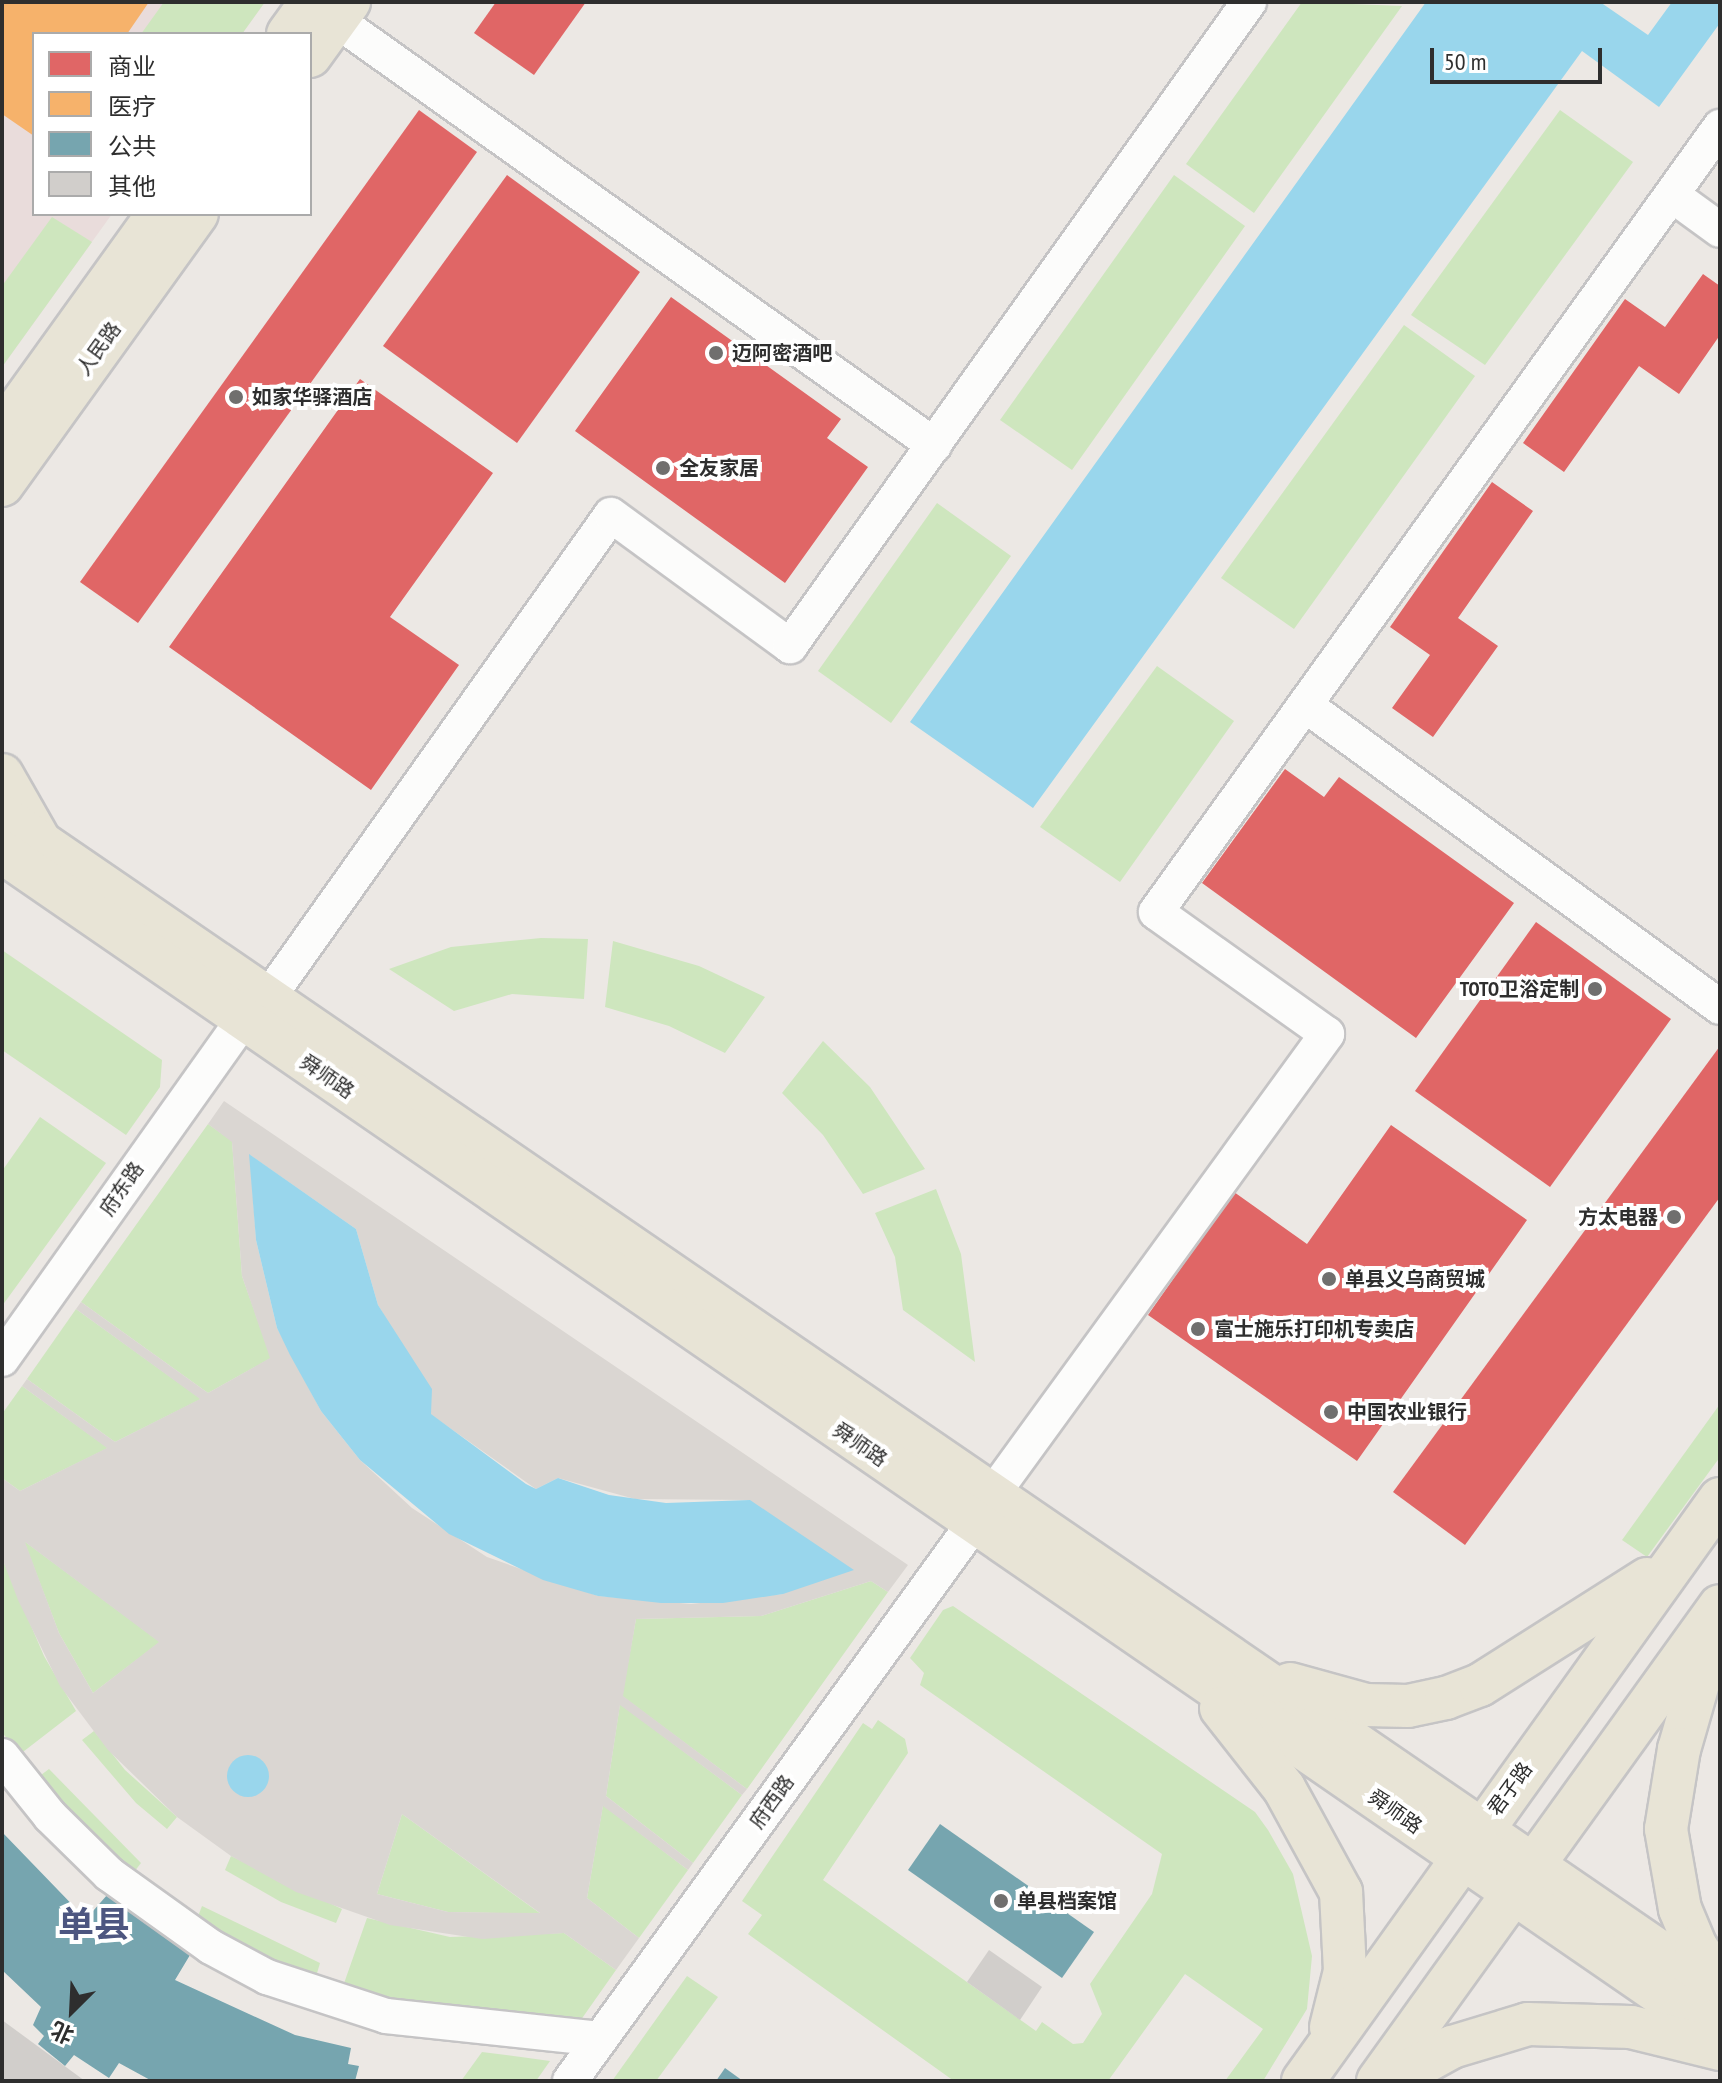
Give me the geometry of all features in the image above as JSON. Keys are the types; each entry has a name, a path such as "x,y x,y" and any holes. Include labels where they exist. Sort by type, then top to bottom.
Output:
{"main road":[{"path":"291,32 332,8"},
{"path":"312,52 332,8"},
{"name":"人民路","path":"2,431 157,216"},
{"name":"人民路","path":"2,485 196,216"},
{"path":"2,775 17,856"},
{"name":"舜师路","path":"2,816 17,856 255,1009 983,1509 1230,1658 1471,1843 1523,1879 1720,2035"},
{"name":"君子路","path":"1306,2077 1720,1499"},
{"name":"舜师路","path":"983,1509 1176,1662 1471,1843"},
{"path":"1230,1658 1326,1697 1366,1705 1408,1706 1446,1698 1480,1685 1596,1616 1682,1551"},
{"path":"1378,2081 1720,1606"},
{"path":"1720,1617 1679,1749 1666,1829 1668,1864 1680,1909 1720,1983"},
{"path":"1176,1662 1235,1722 1284,1788 1341,1892 1346,1930 1341,2002 1306,2077"},
{"name":"舜师路","path":"1523,1879 1720,1993"},
{"path":"1390,2081 1452,2047 1528,2024 1631,2027 1720,2049"}],"street":[{"path":"332,8 934,445 1249,2"},
{"path":"1720,127 1305,705 1720,1007"},
{"path":"1672,195 1720,230"},
{"name":"府东路","path":"2,1359 611,515 790,646 934,445"},
{"name":"府西路","path":"570,2081 1327,1034 1156,912 1305,705"},
{"path":"2,1756 50,1816 109,1874 211,1947 267,1977 386,2016 600,2039"}],"shaded area":[{"path":"2,2 265,2 243,32 32,32 32,216 111,216 2,367"},
{"path":"224,1101 908,1565 888,1592 871,1581 761,1616 636,1619 623,1696 747,1789 742,1795 620,1705 606,1796 693,1863 688,1870 603,1806 587,1898 639,1938 616,1970 564,1933 482,1939 390,1925 296,1892 231,1856 177,1817 108,1750 60,1686 18,1600 2,1558 2,1478 20,1491 107,1448 22,1386 27,1379 115,1442 200,1399 76,1309 81,1302 208,1393 270,1358 242,1276 232,1142 208,1124","holes":["250,1155 356,1229 378,1305 417,1371 430,1414 536,1489 558,1478 635,1499 750,1500 783,1594 691,1604 598,1596 487,1557 412,1508 360,1460 321,1411 277,1328 256,1240","25,1542 159,1642 93,1693 59,1633","402,1814 540,1913 448,1912 377,1894"]}],"green space":[{"path":"164,2 265,2 243,32 142,32"},
{"path":"1302,2 1402,6 1254,213 1186,164"},
{"path":"1560,110 1633,162 1485,365 1411,315"},
{"path":"1174,175 1245,226 1072,470 1000,420"},
{"path":"52,217 92,242 2,367 2,286"},
{"path":"1404,325 1475,376 1294,629 1221,578"},
{"path":"937,503 1011,556 891,723 818,671"},
{"path":"1157,666 1234,721 1120,882 1040,827"},
{"path":"541,938 588,939 584,999 512,994 454,1011 389,969 451,947"},
{"path":"613,941 699,966 765,997 725,1053 669,1026 605,1007"},
{"path":"2,950 162,1060 160,1087 126,1135 2,1050"},
{"path":"823,1041 870,1087 925,1169 863,1194 823,1135 782,1093"},
{"path":"40,1117 106,1163 2,1306 2,1171"},
{"path":"208,1124 232,1141 242,1276 271,1358 208,1393 81,1302"},
{"path":"936,1189 961,1254 975,1362 903,1310 895,1257 875,1213"},
{"path":"76,1309 201,1399 115,1442 27,1379"},
{"path":"22,1386 108,1448 20,1491 2,1478 2,1414"},
{"path":"1720,1404 1720,1457 1647,1557 1622,1540"},
{"path":"24,1541 160,1642 93,1693 59,1633"},
{"path":"2,1558 44,1656 76,1711 19,1755 2,1732"},
{"path":"871,1581 888,1592 747,1789 622,1696 636,1619 761,1616"},
{"path":"953,1606 1255,1812 1268,1830 1293,1874 1312,1956 1307,2009 1263,2081 1225,2081 1263,2029 1185,1974 1108,2081 954,2081 748,1934 762,1915 742,1901 863,1723 872,1729 878,1720 905,1739 908,1753 823,1880 1036,2031 1042,2022 1073,2044 1083,2043 1102,2014 1090,1984 1152,1894 1162,1854 920,1685 924,1673 910,1658 943,1610"},
{"path":"620,1704 742,1795 693,1863 606,1796"},
{"path":"94,1731 125,1770 177,1817 167,1829 136,1803 82,1740"},
{"path":"49,1769 141,1863 131,1876 37,1778"},
{"path":"603,1805 688,1870 639,1938 587,1898"},
{"path":"402,1814 541,1914 448,1912 377,1894"},
{"path":"231,1856 342,1909 336,1923 281,1902 225,1870"},
{"path":"202,1906 320,1963 315,1980 195,1924"},
{"path":"367,1918 450,1937 564,1933 616,1970 578,2024 355,1994 342,1989"},
{"path":"687,1976 718,1997 656,2081 612,2081"},
{"path":"482,2052 550,2061 536,2081 461,2081"}],"water":[{"path":"1426,2 1600,2 1648,35 1672,2 1720,2 1720,23 1659,107 1582,51 1033,808 910,722"},
{"path":"249,1154 356,1229 378,1305 432,1389 431,1414 526,1484 536,1489 558,1478 609,1495 666,1503 750,1500 854,1570 783,1594 723,1603 661,1603 598,1596 543,1580 449,1534 360,1460 321,1411 290,1355 277,1328 256,1240"},
{"path":"248,1755 263,1761 269,1776 263,1791 248,1797 233,1791 227,1776 233,1761"}],"building: 商业":[{"path":"496,2 586,2 534,75 474,33"},
{"path":"419,110 477,152 138,623 80,582"},
{"path":"507,175 640,272 517,443 383,346"},
{"path":"1703,274 1720,286 1720,335 1679,394 1639,366 1564,472 1523,443 1625,299 1665,327"},
{"path":"671,297 841,419 827,438 868,467 785,583 575,431"},
{"path":"360,379 493,473 390,617 459,665 371,790 169,647"},
{"path":"1492,482 1533,511 1458,618 1498,646 1433,737 1392,708 1430,655 1390,627"},
{"path":"1285,769 1324,797 1339,777 1514,903 1416,1038 1202,883"},
{"path":"1536,922 1671,1019 1550,1187 1415,1091"},
{"path":"1720,1046 1720,1197 1465,1545 1393,1492"},
{"name":"单县义乌商贸城","path":"1391,1125 1527,1220 1357,1461 1148,1315 1234,1192 1307,1244"}],"building: 医疗":[{"path":"2,2 149,2 128,32 32,32 32,135 2,114"}],"building: 公共":[{"name":"单县档案馆","path":"940,1824 1094,1932 1062,1978 908,1870"},
{"path":"2,1832 86,1919 115,1886 196,1945 175,1980 295,2035 351,2048 348,2064 359,2066 355,2081 152,2081 119,2063 109,2078 74,2055 65,2066 38,2044 44,2036 33,2025 41,2007 2,1970"},
{"path":"725,2068 743,2081 716,2081"}],"building: 其他":[{"path":"989,1950 1042,1987 1020,2020 967,1982"},
{"path":"2,2020 85,2081 2,2081"}],"place":[{"name":"迈阿密酒吧","path":"716,353"},
{"name":"如家华驿酒店","path":"236,397"},
{"name":"全友家居","path":"663,468"},
{"name":"TOTO卫浴定制","path":"1595,989"},
{"name":"方太电器","path":"1674,1217"},
{"name":"单县义乌商贸城","path":"1329,1279"},
{"name":"富士施乐打印机专卖店","path":"1198,1329"},
{"name":"中国农业银行","path":"1331,1412"},
{"name":"单县档案馆","path":"1001,1901"}],"district":[{"name":"单县","path":"94,1924"}]}
